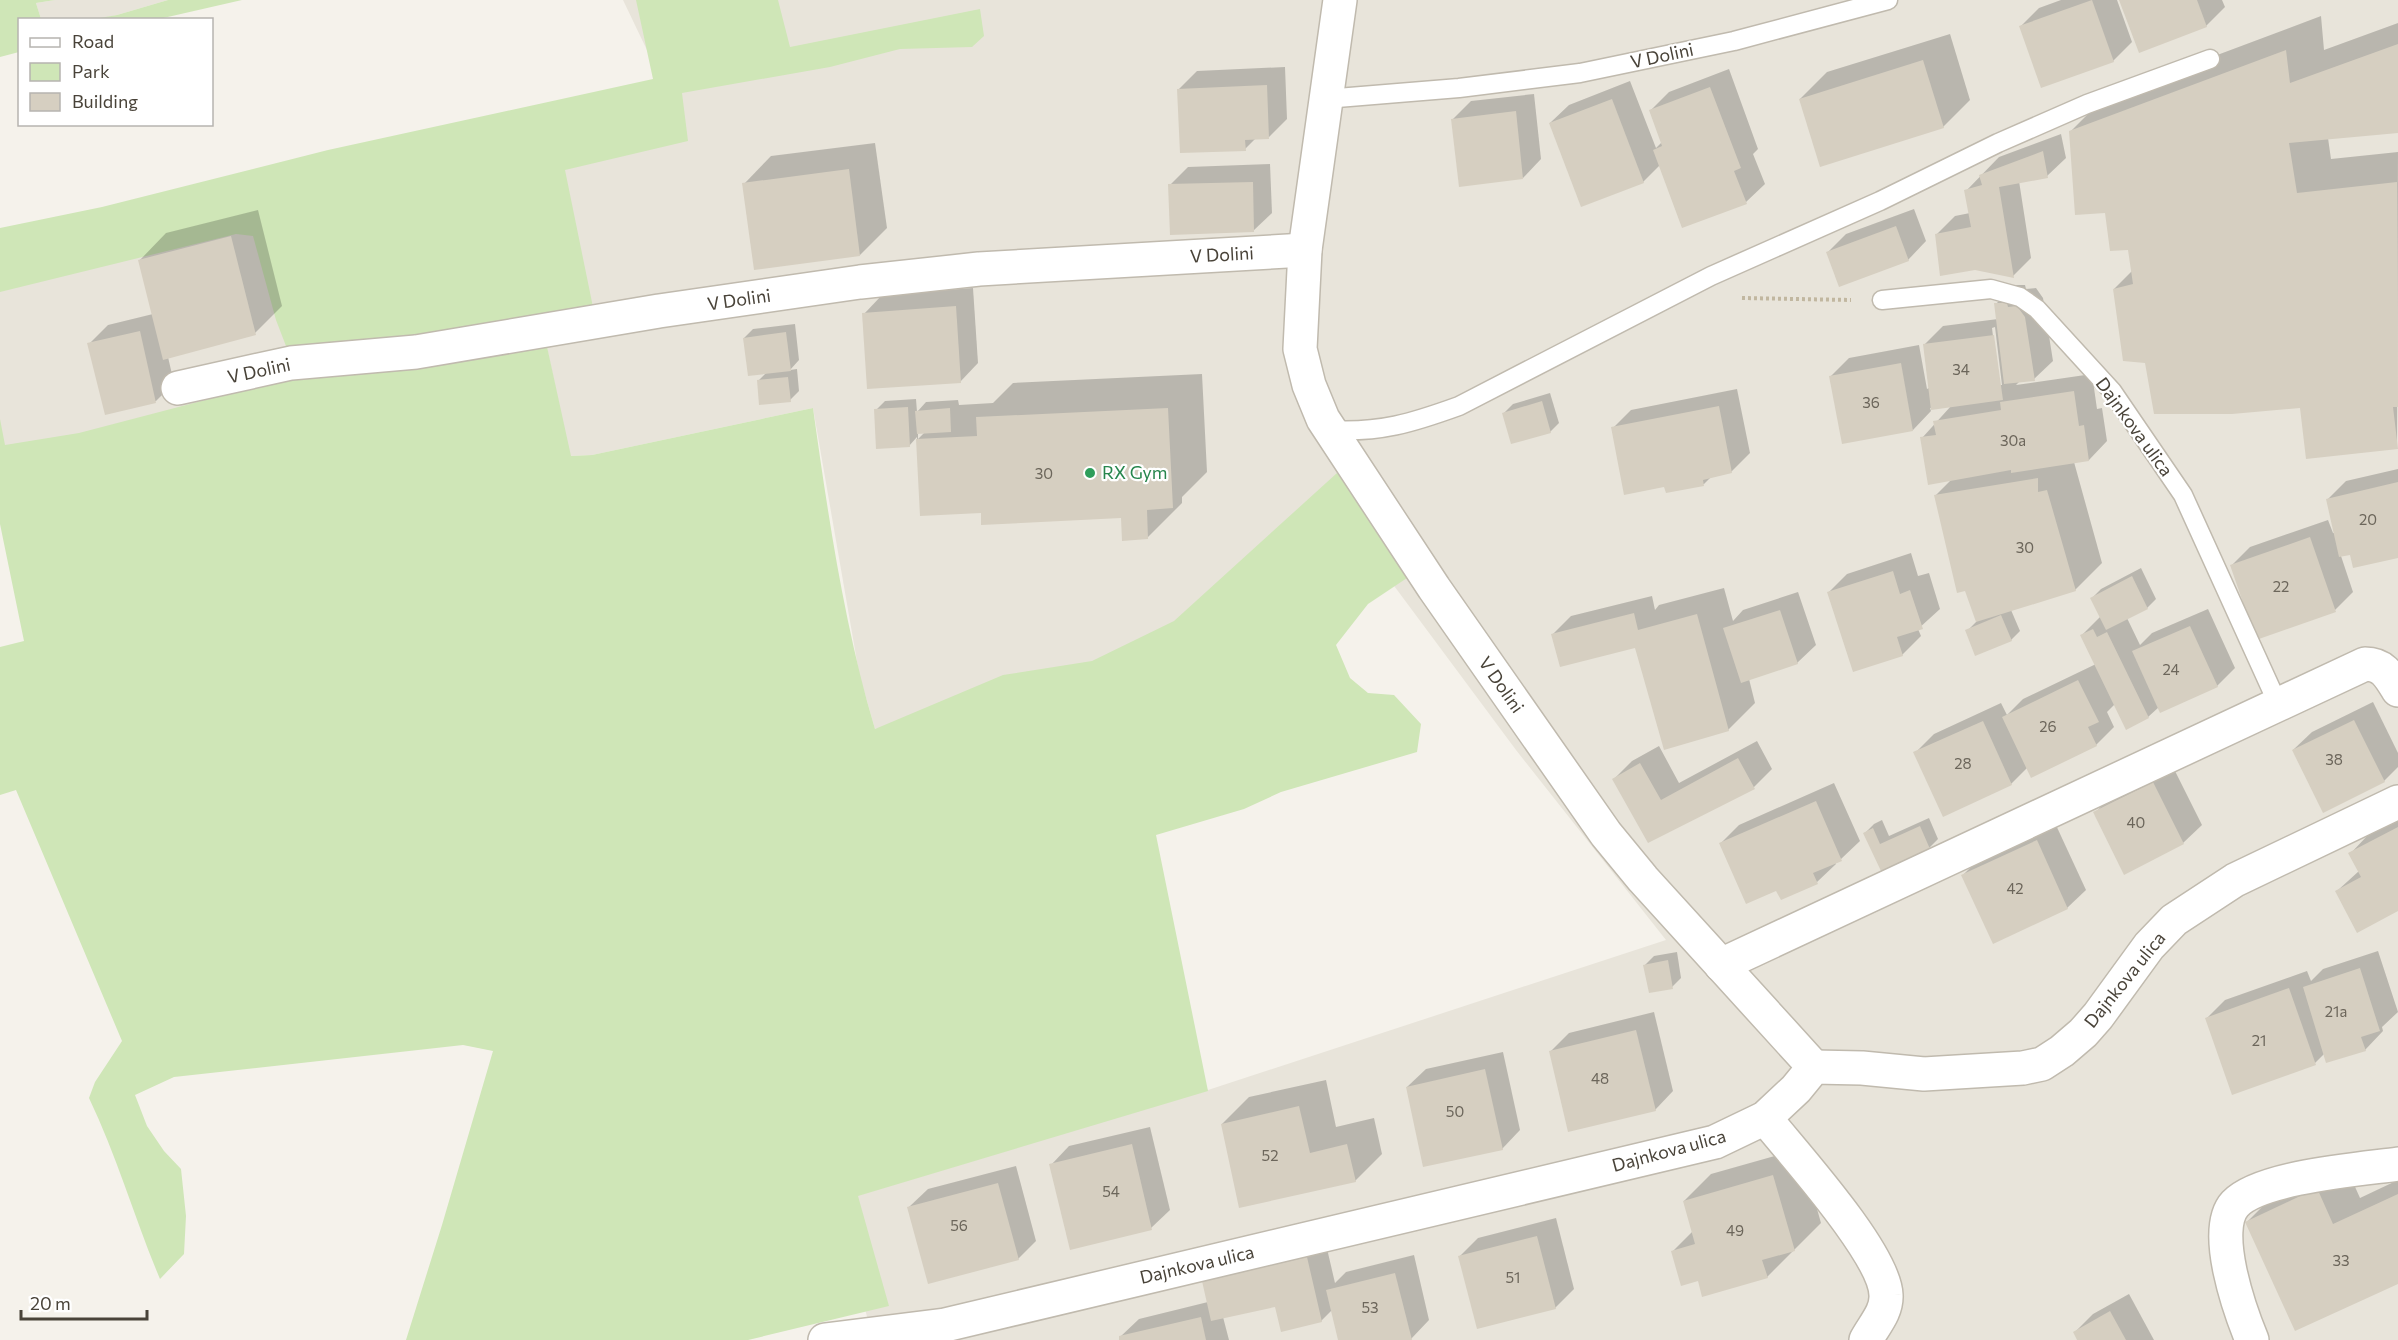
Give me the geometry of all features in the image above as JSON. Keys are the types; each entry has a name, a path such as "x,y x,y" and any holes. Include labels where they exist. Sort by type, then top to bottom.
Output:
{"street":[{"name":"V Dolini","path":"1340,0 1305,250 1300,349 1309,385 1329,429 1459,624 1606,834 1814,1067"},
{"name":"V Dolini","path":"178,388 291,363 416,352 659,311 860,282 979,269 1305,250"},
{"path":"1721,965 2365,664 2377,664 2388,673 2398,690"},
{"name":"Dajnkova ulica","path":"825,1340 945,1324 1715,1142 1765,1118 1796,1089 1814,1067 1862,1068 1924,1074 2023,1068 2042,1064 2083,1033 2149,946 2174,920 2235,880 2398,802"},
{"path":"1765,1118 1864,1242 1880,1271 1887,1294 1884,1311 1866,1340"},
{"path":"2252,1340 2241,1312 2229,1267 2225,1236 2229,1213 2235,1204 2262,1189 2295,1180 2398,1164"}],"lane":[{"name":"V Dolini","path":"1325,99 1459,88 1580,73 1734,41 1888,0"},
{"path":"1329,429 1361,432 1415,422 1459,406 1711,276 1880,201 1998,143 2087,104 2210,59"},
{"name":"Dajnkova ulica","path":"1882,300 1990,289 2020,297 2037,309 2112,392 2183,495 2278,704"}],"path":[{"path":"1711,276 1715,288 1721,295 1729,298 1882,300"}],"shaded area":[{"path":"55,0 168,0 103,18 41,18 36,3"},
{"path":"623,0 2398,0 2398,1340 873,1340 837,1200 1166,1053 1208,1090 1666,940 1516,750 1337,509 1132,663 875,729 859,673 813,408 592,455 570,456 546,343 0,455 0,272 668,94"}],"green space":[{"path":"0,0 55,0 36,3 41,18 18,18 18,52 0,57"},
{"path":"168,0 242,0 163,18 100,18"},
{"path":"636,0 778,0 790,47 980,9 984,36 972,47 900,49 830,67 682,93 688,141 565,170 594,312 313,352 286,346 276,320 253,236 236,234 0,292 0,228 102,207 328,150 653,79"},
{"path":"546,342 571,456 592,455 813,408 846,610 875,729 1003,675 1092,661 1174,621 1337,473 1410,576 1368,604 1336,645 1350,678 1368,693 1394,695 1421,724 1417,752 1281,792 1244,809 1156,835 1208,1091 858,1196 889,1306 748,1340 406,1340 493,1051 463,1045 174,1077 135,1095 147,1126 164,1151 181,1169 186,1216 184,1254 160,1279 89,1098 95,1082 122,1041 16,790 0,795 0,647 24,641 0,524 0,419 5,445 79,433 301,375 363,374 424,366"}],"building":[{"path":"2092,0 2114,62 2041,88 2019,26"},
{"path":"2119,0 2197,0 2207,27 2139,53"},
{"path":"2398,44 2398,133 2289,143 2297,193 2397,182 2398,407 2393,407 2398,449 2306,459 2300,408 2232,414 2154,414 2145,363 2123,361 2113,289 2133,284 2128,250 2110,251 2105,213 2075,215 2069,131 2286,50 2290,83"},
{"path":"1923,60 1944,128 1820,167 1799,99"},
{"path":"1267,85 1269,139 1245,140 1246,151 1180,153 1177,89"},
{"path":"1710,87 1741,168 1734,171 1747,204 1682,228 1653,150 1662,146 1649,110"},
{"path":"1612,99 1644,183 1581,207 1549,123"},
{"path":"1516,111 1523,179 1459,187 1451,119"},
{"path":"2043,151 2048,178 1999,187 2014,278 1975,270 1940,276 1935,234 1971,227 1964,190 1982,185 1979,175"},
{"path":"849,169 860,256 754,270 742,183"},
{"path":"1253,182 1254,232 1170,235 1168,184"},
{"path":"1896,226 1909,261 1839,287 1826,252"},
{"path":"231,236 256,335 163,360 138,260"},
{"path":"1994,303 2007,303 2008,307 2017,306 2025,317 2035,381 2004,384"},
{"path":"956,306 961,383 867,389 862,313"},
{"path":"140,331 156,403 105,415 87,343"},
{"path":"786,332 791,371 748,376 743,338"},
{"path":"1994,335 2003,400 1931,410 1923,344"},
{"path":"1901,363 1913,431 1842,444 1829,376"},
{"path":"788,377 791,402 759,405 757,380"},
{"path":"2074,391 2079,426 2084,425 2089,461 2011,473 2011,470 1928,485 1920,437 1936,435 1933,421 2001,410 2000,402"},
{"path":"1542,401 1551,433 1511,444 1502,413"},
{"path":"1719,406 1732,473 1703,480 1704,486 1666,493 1664,487 1624,495 1611,427"},
{"path":"908,407 910,447 876,449 874,409"},
{"path":"950,408 951,432 917,434 915,411"},
{"path":"1168,408 1173,508 1147,510 1148,539 1122,541 1121,518 981,525 981,513 920,516 916,439 977,436 976,417"},
{"path":"2038,478 2038,492 2047,490 2076,591 1976,622 1965,591 1957,593 1934,495"},
{"path":"2398,482 2398,558 2353,568 2350,555 2339,557 2326,499"},
{"path":"2310,537 2336,612 2256,640 2230,565"},
{"path":"1893,571 1900,594 1910,590 1923,629 1897,637 1903,656 1853,672 1827,592"},
{"path":"2132,576 2148,609 2106,630 2090,598"},
{"path":"1780,610 1798,664 1741,683 1723,628"},
{"path":"1634,613 1638,630 1697,614 1729,731 1664,750 1635,648 1560,667 1551,634"},
{"path":"2001,615 2012,641 1975,656 1965,630"},
{"path":"2190,626 2218,687 2160,713 2132,651"},
{"path":"2093,629 2097,637 2107,632 2149,718 2126,730 2080,635"},
{"path":"2078,680 2099,722 2088,727 2097,746 2031,778 2002,717"},
{"path":"2354,720 2385,782 2323,813 2292,750"},
{"path":"1983,721 2012,785 1943,817 1913,752"},
{"path":"1738,758 1755,789 1648,843 1612,779 1640,763 1661,800"},
{"path":"2153,782 2184,844 2124,875 2093,812"},
{"path":"1816,801 1842,861 1813,873 1818,884 1781,900 1776,891 1746,904 1719,843"},
{"path":"1920,826 1930,849 1881,871 1863,833 1873,828 1880,844"},
{"path":"2398,827 2398,911 2357,933 2335,891 2361,877 2348,853"},
{"path":"2037,840 2068,909 1993,944 1961,875"},
{"path":"1668,960 1673,989 1649,993 1643,965"},
{"path":"2360,968 2380,1031 2361,1037 2366,1051 2326,1063 2303,987"},
{"path":"2289,988 2316,1065 2232,1095 2205,1018"},
{"path":"1636,1030 1656,1111 1568,1132 1549,1051"},
{"path":"1485,1069 1503,1150 1423,1167 1406,1087"},
{"path":"1299,1106 1310,1153 1347,1144 1356,1182 1239,1208 1221,1124"},
{"path":"1132,1144 1152,1230 1070,1250 1049,1164"},
{"path":"1773,1175 1795,1251 1762,1260 1768,1278 1702,1297 1698,1281 1681,1286 1671,1251 1695,1244 1683,1201"},
{"path":"998,1183 1019,1260 928,1284 907,1207"},
{"path":"2317,1188 2333,1224 2398,1194 2398,1284 2295,1331 2245,1222"},
{"path":"1537,1236 1556,1309 1477,1329 1458,1256"},
{"path":"1307,1257 1322,1322 1281,1332 1275,1307 1211,1321 1202,1281"},
{"path":"1395,1273 1412,1340 1338,1340 1326,1290"},
{"path":"2110,1311 2126,1340 2077,1340 2073,1332"},
{"path":"1201,1317 1206,1340 1119,1340 1119,1336"}],"place":[{"name":"RX Gym","path":"1090,473"}]}
